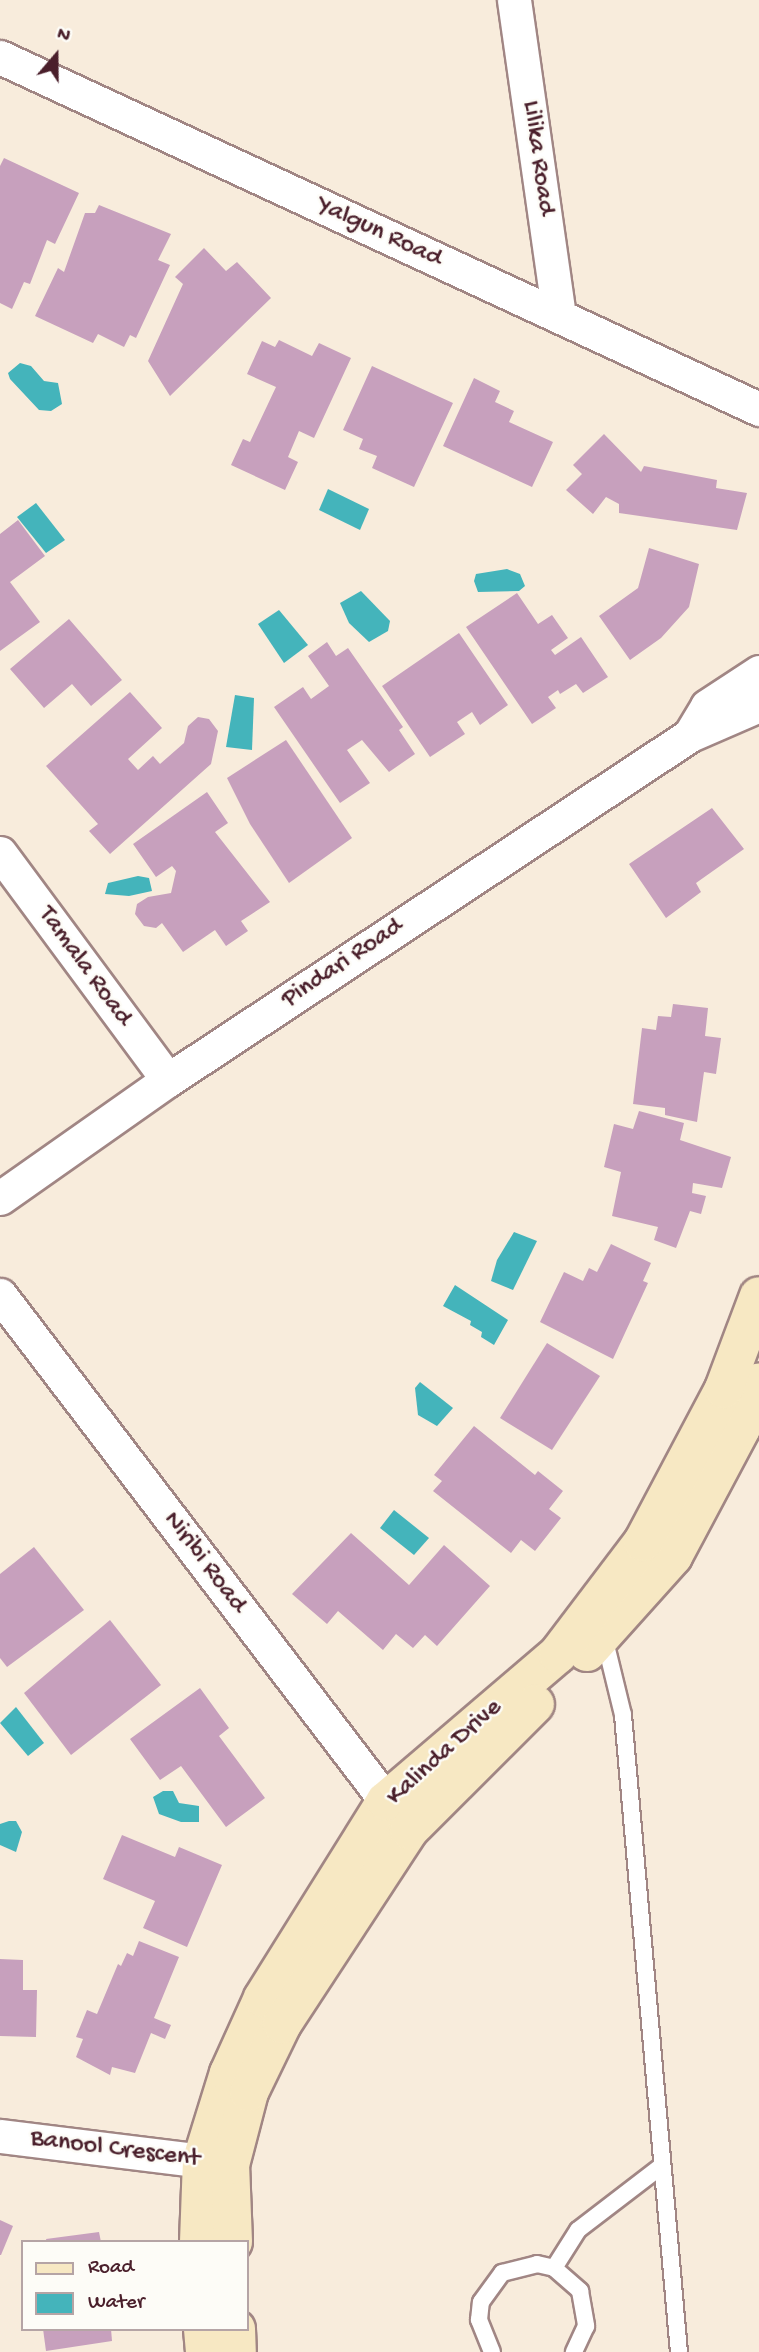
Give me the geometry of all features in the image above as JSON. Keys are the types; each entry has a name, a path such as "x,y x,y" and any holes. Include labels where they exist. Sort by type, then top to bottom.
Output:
{"street":[{"name":"Lilika Road","path":"514,0 559,316"},
{"name":"Yalgun Road","path":"0,57 759,409"},
{"name":"Pindari Road","path":"690,735 707,706 759,672"},
{"name":"Pindari Road","path":"0,1198 168,1080 690,735 759,705"},
{"name":"Tamala Road","path":"0,853 168,1080"},
{"name":"Niribi Road","path":"0,1295 398,1816"},
{"name":"Kalinda Drive","path":"199,2240 216,2162 229,2073 263,1998 398,1816 558,1654 643,1542 724,1389 759,1296"},
{"name":"Kalinda Drive","path":"398,1816 604,1635 673,1556 741,1428 759,1381"},
{"name":"Banool Crescent","path":"0,2136 216,2162"},
{"name":"Kalinda Drive","path":"216,2162 233,2240"},
{"path":"204,2331 205,2352"},
{"path":"236,2331 237,2352"}],"lane":[{"path":"604,1635 623,1715 660,2167 679,2352"},
{"path":"554,2268 578,2230 660,2167"},
{"path":"492,2352 479,2319 490,2286 519,2266 554,2268 580,2291 586,2308 586,2326 574,2352"}],"water":[{"path":"20,363 31,366 44,381 58,383 62,404 51,411 39,410 10,379 8,373"},
{"path":"328,489 369,509 360,530 319,510"},
{"path":"36,503 65,540 46,553 17,517"},
{"path":"507,569 520,574 525,586 519,591 478,592 474,581 476,574"},
{"path":"361,591 390,621 388,631 369,642 349,623 340,603"},
{"path":"279,610 308,645 284,663 258,624"},
{"path":"235,695 254,698 252,750 226,747"},
{"path":"138,876 149,878 152,891 129,896 105,894 108,883"},
{"path":"514,1232 537,1241 513,1290 491,1281 497,1260"},
{"path":"455,1285 508,1320 494,1345 481,1337 482,1332 470,1325 471,1321 443,1306"},
{"path":"420,1382 453,1408 437,1426 418,1415 415,1388"},
{"path":"394,1510 429,1538 414,1555 380,1528"},
{"path":"16,1707 44,1743 28,1756 0,1723"},
{"path":"163,1791 173,1791 179,1803 199,1806 199,1822 181,1822 159,1814 153,1797"},
{"path":"16,1821 22,1832 16,1852 0,1845 0,1824"}],"building":[{"path":"4,158 79,193 55,244 47,240 30,284 24,282 12,309 0,303 0,166"},
{"path":"99,205 171,234 158,260 170,265 136,338 130,335 124,347 98,334 93,343 35,316 58,268 64,272 85,213 95,213"},
{"path":"204,248 226,271 237,262 271,298 170,396 148,361 183,284 175,277"},
{"path":"279,340 312,356 319,343 351,358 314,438 299,431 288,457 298,462 285,490 231,465 243,439 250,442 276,387 247,374 262,341 275,347"},
{"path":"372,366 453,403 414,487 372,468 377,456 359,449 363,439 343,430"},
{"path":"474,378 500,391 495,402 514,411 509,422 553,442 532,487 443,446"},
{"path":"604,434 641,472 644,466 717,480 716,488 747,493 737,530 619,513 619,504 606,497 593,514 566,490 582,474 573,465"},
{"path":"18,520 45,556 10,582 40,622 0,651 0,534"},
{"path":"649,548 699,564 689,607 661,638 630,660 599,616 638,588"},
{"path":"517,593 538,624 552,615 568,638 551,650 555,655 581,637 608,677 583,693 576,684 560,694 558,690 548,697 556,708 532,724 466,627"},
{"path":"69,619 122,680 91,706 72,684 44,708 10,669"},
{"path":"459,633 508,705 480,725 472,712 457,722 465,734 430,757 382,686"},
{"path":"327,642 336,656 348,648 403,727 399,730 415,754 389,772 362,740 347,750 370,783 340,803 274,707 303,687 311,699 329,686 308,656"},
{"path":"130,692 162,728 128,759 138,770 153,756 160,764 184,743 188,726 198,717 209,719 218,731 211,764 110,854 89,831 98,824 46,766"},
{"path":"286,740 352,838 289,883 250,824 227,778"},
{"path":"207,792 228,823 215,832 270,902 241,921 248,931 226,946 215,930 183,952 162,923 156,928 144,926 135,914 137,904 148,897 171,893 176,871 172,866 156,877 133,844"},
{"path":"712,808 744,849 696,883 701,892 666,918 629,864"},
{"path":"673,1004 708,1008 705,1036 721,1038 716,1074 704,1072 697,1122 665,1115 665,1108 633,1104 642,1028 656,1030 658,1016 671,1017"},
{"path":"639,1111 684,1123 680,1140 731,1157 722,1188 693,1183 692,1193 706,1196 701,1214 690,1211 676,1248 654,1240 658,1227 612,1216 621,1172 604,1167 614,1124 633,1129"},
{"path":"611,1244 651,1263 643,1281 648,1283 613,1359 540,1322 564,1272 583,1281 589,1268 597,1272"},
{"path":"547,1343 600,1376 552,1450 500,1418"},
{"path":"474,1426 535,1475 538,1471 563,1491 549,1509 561,1518 535,1551 521,1540 511,1553 433,1491 442,1481 434,1475"},
{"path":"351,1533 409,1585 444,1545 490,1586 437,1646 425,1635 413,1648 396,1634 383,1650 338,1611 327,1624 292,1594"},
{"path":"34,1547 84,1610 7,1667 0,1658 0,1574"},
{"path":"110,1620 161,1685 71,1755 24,1693"},
{"path":"200,1688 229,1728 219,1736 265,1798 226,1827 181,1766 160,1780 130,1739"},
{"path":"122,1835 175,1857 179,1847 222,1865 187,1947 143,1928 155,1901 103,1879"},
{"path":"139,1941 179,1957 154,2018 171,2025 165,2039 151,2033 135,2073 112,2067 110,2075 76,2057 83,2039 76,2037 87,2010 97,2014 118,1964 121,1966 127,1953 133,1956"},
{"path":"0,1959 23,1960 23,1990 37,1990 36,2037 0,2036"},
{"path":"0,2220 13,2226 1,2255 0,2255"},
{"path":"99,2232 101,2240 46,2240"},
{"path":"43,2331 111,2331 112,2341 46,2351"}]}
